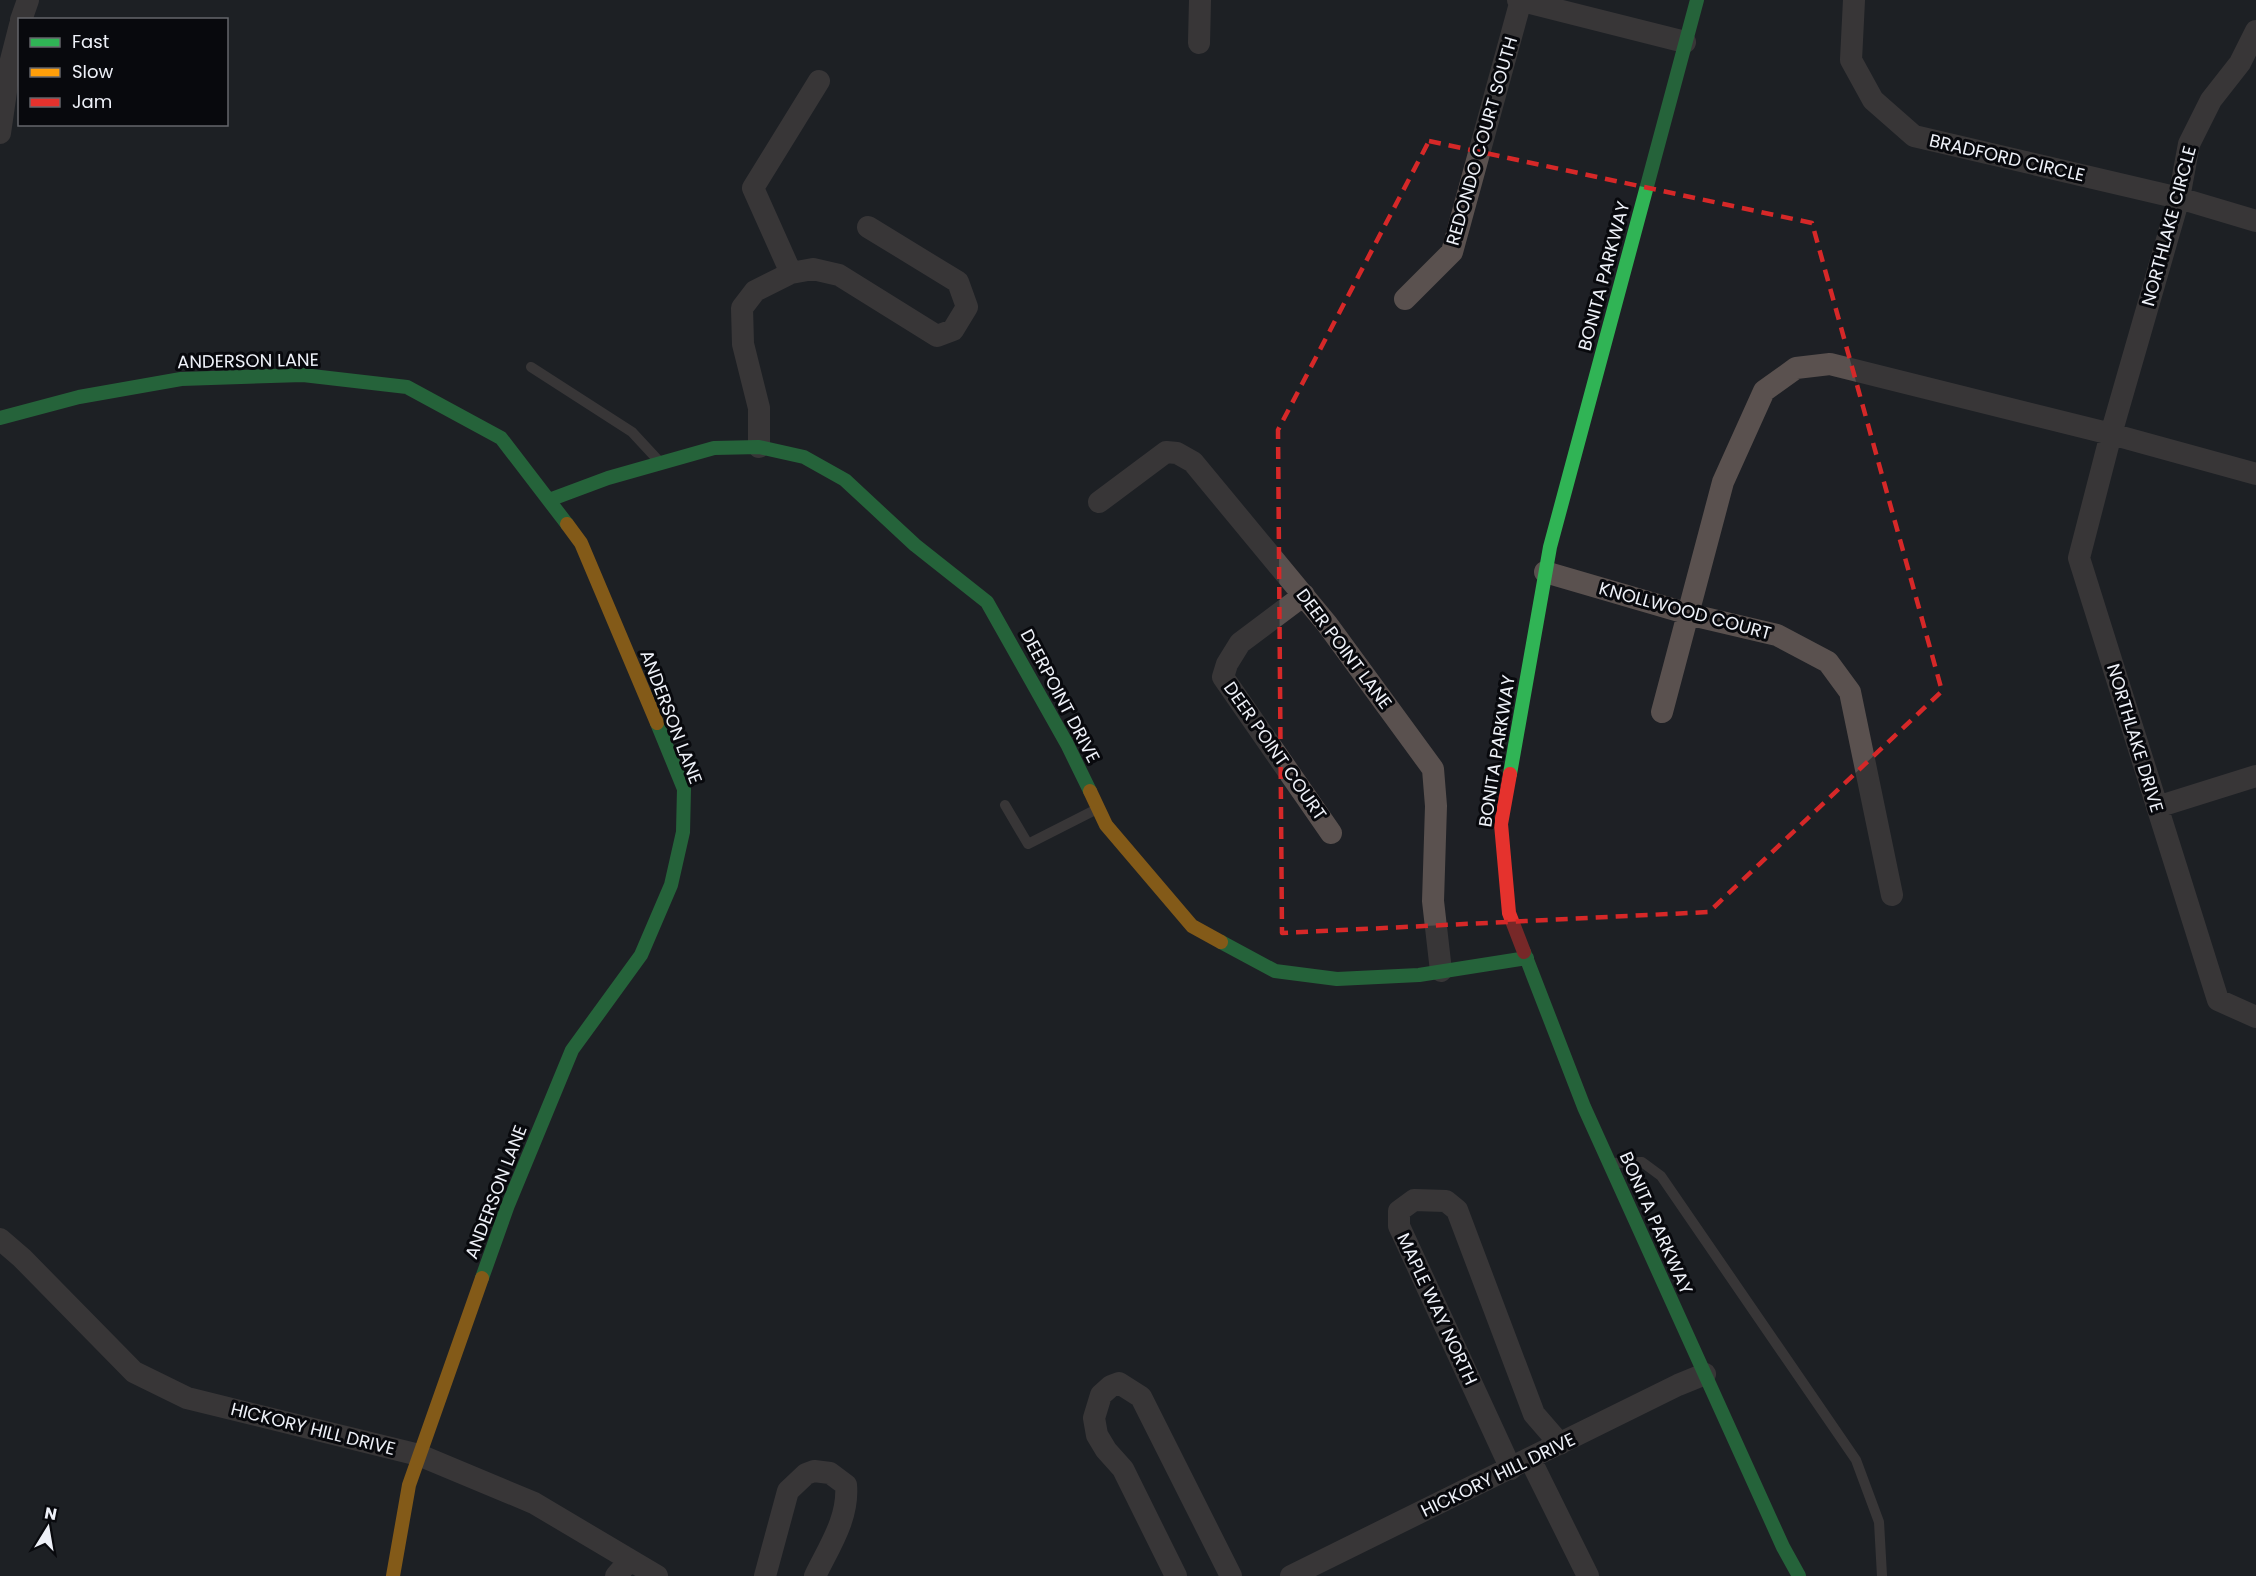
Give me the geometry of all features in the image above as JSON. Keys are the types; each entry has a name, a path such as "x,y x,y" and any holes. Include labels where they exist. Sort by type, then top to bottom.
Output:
{"street":[{"path":"22,18 28,0"},
{"path":"1199,43 1200,0"},
{"path":"1520,0 1685,42"},
{"name":"REDONDO COURT SOUTH","path":"1405,299 1452,252 1520,0"},
{"name":"BONITA PARKWAY","path":"1696,0 1553,536 1501,824 1509,912 1584,1107 1783,1547 1799,1576"},
{"name":"BRADFORD CIRCLE","path":"1854,0 1851,60 1873,100 1914,136 2179,198 2256,220"},
{"name":"NORTHLAKE CIRCLE","path":"2110,434 2179,198 2189,144 2211,100 2241,63 2256,31"},
{"path":"0,133 12,55 18,32"},
{"path":"791,273 753,188 819,81"},
{"path":"759,447 759,408 743,344 742,308 756,291 791,273 813,269 839,275 937,336 953,330 967,306 958,282 868,227"},
{"path":"1662,712 1723,482 1764,391 1796,368 1830,364 2110,434 2256,474"},
{"name":"ANDERSON LANE","path":"0,418 79,397 181,379 303,375 407,387 501,438 581,543 684,789 683,832 671,885 641,955 572,1050 508,1205 409,1485 393,1576"},
{"name":"NORTHLAKE DRIVE","path":"2110,434 2079,558 2218,1000 2256,1017"},
{"name":"DEERPOINT DRIVE","path":"549,500 608,478 714,448 759,447 804,458 845,480 915,545 987,602 1067,744 1106,825 1192,926 1275,971 1337,979 1441,971 1527,958"},
{"name":"DEER POINT LANE","path":"1099,502 1166,452 1177,453 1192,462 1327,624 1433,769 1436,806 1432,901 1441,971"},
{"name":"KNOLLWOOD COURT","path":"1545,572 1689,614 1777,635 1828,662 1850,692 1892,895"},
{"name":"DEER POINT COURT","path":"1304,596 1240,643 1227,664 1223,677 1331,833"},
{"path":"2157,807 2256,776"},
{"name":"MAPLE WAY NORTH","path":"1520,1464 1399,1226 1399,1211 1414,1200 1446,1201 1457,1210 1534,1414 1560,1444"},
{"name":"HICKORY HILL DRIVE","path":"0,1239 22,1258 134,1372 187,1398 419,1455 534,1503 623,1568 652,1575"},
{"name":"HICKORY HILL DRIVE","path":"1291,1576 1678,1385 1705,1374"},
{"path":"1176,1576 1123,1469 1106,1450 1097,1435 1094,1418 1101,1395 1111,1386 1119,1383 1141,1397 1231,1576"},
{"path":"1520,1464 1588,1576"},
{"path":"765,1576 788,1491 806,1474 814,1471 830,1473 846,1485 847,1499 844,1515 815,1576"}],"lane":[{"path":"531,367 632,432 661,464"},
{"path":"1005,805 1028,844 1098,808"},
{"path":"1609,1163 1642,1162 1661,1176 1856,1460 1879,1522 1882,1576"}],"highlighted area":[{"path":"1429,141 1812,223 1942,691 1709,912 1282,933 1278,430"}],"traffic: fast":[{"path":"1510,774 1550,547 1697,0"},
{"path":"0,418 79,397 181,379 303,375 407,387 501,438 567,524"},
{"path":"549,500 608,478 714,448 759,447 804,457 845,480 915,545 987,602 1067,744 1090,791"},
{"path":"482,1278 508,1205 572,1050 641,955 671,885 683,832 684,789 657,723"},
{"path":"1221,942 1275,971 1337,979 1419,975 1527,958"},
{"path":"1524,952 1584,1107 1783,1547 1799,1576"}],"traffic: slow":[{"path":"567,524 581,543 657,723"},
{"path":"1090,791 1106,825 1192,926 1221,942"},
{"path":"393,1576 409,1485 482,1278"}],"traffic: jam":[{"path":"1510,774 1501,824 1509,913 1524,952"}]}
